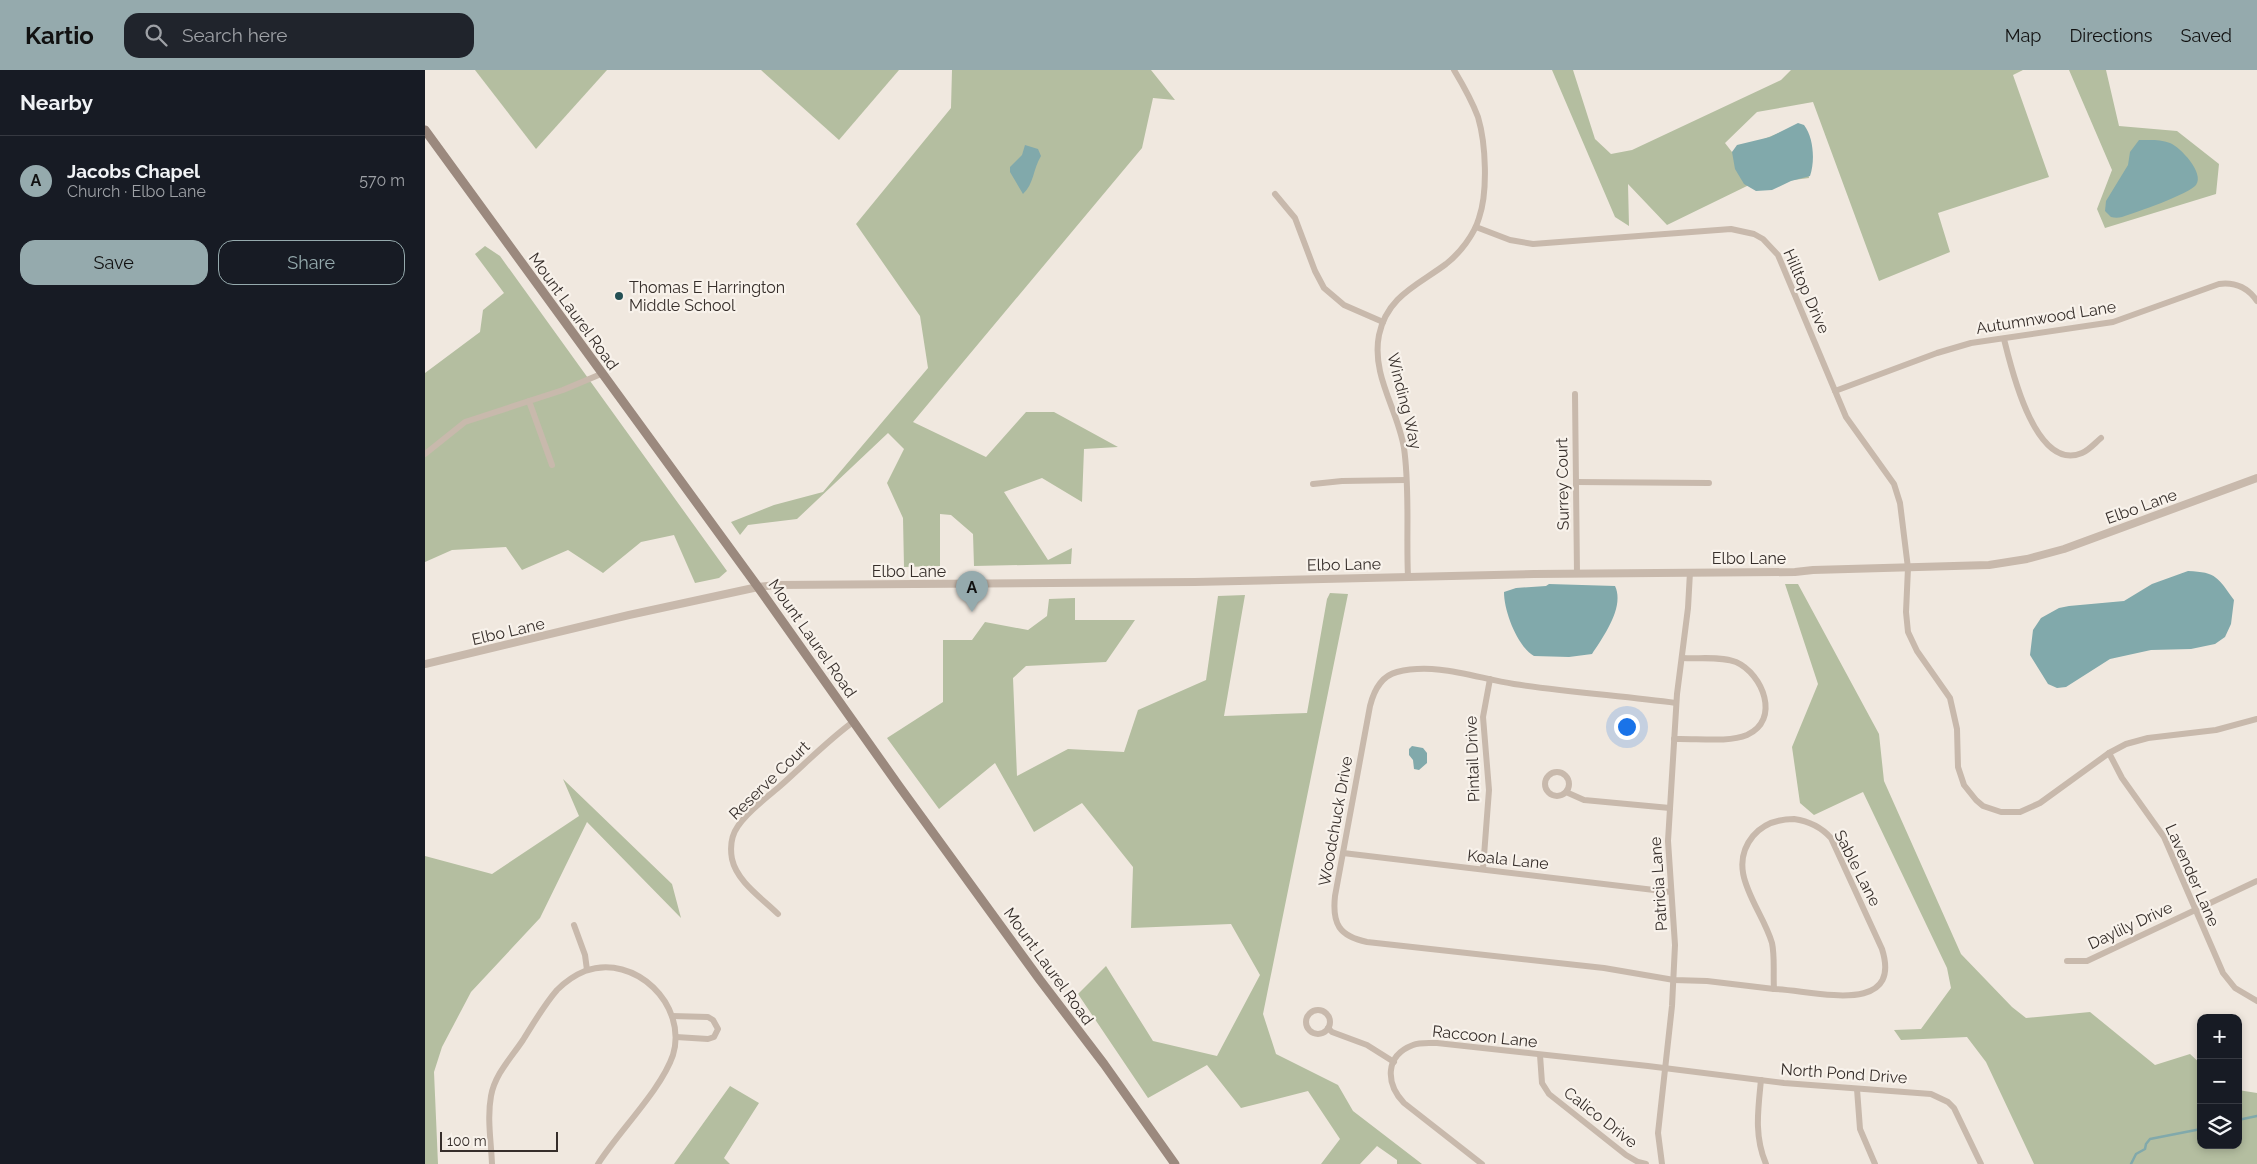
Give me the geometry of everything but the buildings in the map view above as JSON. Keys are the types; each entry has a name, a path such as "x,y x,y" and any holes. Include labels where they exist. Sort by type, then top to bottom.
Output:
{"main road":[{"name":"Mount Laurel Road","path":"425,130 1175,1164"}],"street":[{"name":"Winding Way","path":"1408,576 1406,480 1402,437 1379,368 1378,345 1383,322 1398,298 1413,285 1446,264 1460,250 1476,228 1480,218 1483,143 1475,110 1455,70"},
{"path":"1275,194 1295,218 1315,271 1325,288 1344,305 1383,322"},
{"name":"Hilltop Drive","path":"1476,228 1510,240 1533,244 1731,229 1754,234 1763,239 1778,256 1846,417 1881,463 1894,484 1900,503 1908,568 1906,612 1908,632 1917,651 1950,698 1956,719 1957,758 1960,777 1976,800 1983,806 2001,812 2020,812 2059,790 2109,753 2137,741 2216,730 2257,719"},
{"name":"Autumnwood Lane","path":"1835,391 1947,349 1971,343 2113,322 2219,284 2227,283 2242,287 2257,301"},
{"path":"2004,339 2011,369 2026,410 2034,427 2044,441 2057,451 2073,454 2081,453 2101,438"},
{"path":"425,454 465,422 563,390 601,374"},
{"name":"Surrey Court","path":"1575,394 1577,574"},
{"path":"529,401 552,464"},
{"name":"Elbo Lane","path":"425,664 629,615 757,587 777,585 1096,584 1408,576 1795,572 1823,569 1908,568 2008,563 2046,554 2257,478"},
{"path":"1313,484 1342,481 1406,480"},
{"path":"1576,482 1709,483"},
{"name":"Patricia Lane","path":"1662,1164 1658,1133 1674,980 1675,935 1668,852 1670,808 1677,703 1683,658 1690,572"},
{"path":"1675,739 1745,736 1759,727 1766,712 1766,704 1761,688 1742,665 1729,660 1683,658"},
{"name":"Woodchuck Drive","path":"1674,980 1596,967 1376,943 1352,938 1339,928 1335,913 1343,854 1370,706 1379,683 1390,674 1412,670 1451,671 1545,688 1677,703"},
{"name":"Pintail Drive","path":"1483,870 1489,790 1483,717 1489,679"},
{"name":"Reserve Court","path":"778,914 736,871 731,853 735,832 743,820 797,769 853,722"},
{"name":"Lavender Lane","path":"2109,753 2122,778 2164,837 2223,973 2235,988 2257,1001"},
{"path":"1567,792 1584,800 1670,808"},
{"name":"Sable Lane","path":"1674,980 1707,981 1774,989 1837,996 1856,996 1873,989 1884,974 1886,966 1882,948 1875,932 1831,838 1825,831 1794,819 1778,820 1758,831 1748,843 1743,859 1745,884 1772,944 1774,989"},
{"name":"Koala Lane","path":"1343,854 1671,892"},
{"name":"Daylily Drive","path":"2067,961 2087,961 2257,881"},
{"path":"574,925 585,954 587,970"},
{"path":"492,1164 490,1105 499,1075 558,990 574,977 587,970 612,967 632,972 641,977 663,998 672,1016 676,1037 672,1057 662,1076 598,1164"},
{"path":"672,1016 708,1017 713,1020 718,1029 713,1037 698,1040 676,1037"},
{"path":"1328,1028 1332,1032 1340,1033 1367,1045 1394,1062 1390,1076 1394,1091 1399,1098 1482,1164"},
{"name":"Raccoon Lane","path":"1394,1062 1399,1054 1412,1045 1428,1043 1666,1069"},
{"name":"Calico Drive","path":"1540,1056 1542,1082 1549,1094 1626,1155 1646,1164"},
{"name":"North Pond Drive","path":"1666,1069 1761,1080 1931,1094 1948,1102 1959,1116 1981,1164"},
{"path":"1761,1080 1757,1128 1759,1146 1766,1164"},
{"path":"1857,1089 1860,1129 1875,1164"}],"green space":[{"path":"475,70 607,70 536,149"},
{"path":"761,70 899,70 839,140"},
{"path":"952,70 1151,70 1175,100 1153,98 1142,148 913,422 986,457 1026,412 1054,412 1118,447 1084,449 1082,502 1042,478 1004,492 1048,560 1072,548 1071,564 974,566 973,534 951,515 940,514 940,566 904,567 903,518 887,483 904,449 888,433 797,519 748,525 740,535 731,522 774,505 823,492 928,368 920,316 856,224 951,108"},
{"path":"1552,70 1573,70 1595,139 1611,154 1632,150 1781,80 1791,70 2023,70 2013,75 2049,177 1938,213 1950,252 1879,281 1813,102 1757,112 1725,143 1732,152 1801,124 1809,178 1747,186 1667,225 1628,184 1629,226 1615,217"},
{"path":"2069,70 2106,70 2119,126 2177,131 2219,164 2216,194 2105,228 2097,209 2112,170"},
{"path":"485,246 500,256 727,571 719,578 695,583 674,535 641,542 603,573 568,550 522,570 506,547 452,550 425,562 425,373 480,332 483,310 504,293 475,254"},
{"path":"1785,584 1798,584 1879,734 1884,781 1961,954 2012,1007 2026,1018 2090,1012 2155,1065 2190,1054 2197,1060 2197,1149 2242,1149 2242,1091 2257,1093 2257,1164 2034,1164 1986,1062 1967,1037 1901,1040 1894,1030 1921,1029 1951,988 1947,968 1863,792 1814,815 1800,803 1792,747 1818,684"},
{"path":"1330,593 1348,594 1263,1014 1276,1054 1338,1085 1353,1111 1422,1164 1397,1164 1397,1160 1377,1146 1360,1164 1321,1164 1340,1139 1308,1091 1241,1108 1207,1065 1148,1098 1078,994 1106,966 1153,1041 1217,1056 1260,975 1231,924 1131,928 1133,867 1082,803 1034,832 995,763 939,809 887,738 943,702 943,640 972,640 985,622 1028,630 1047,616 1049,599 1075,598 1075,620 1135,620 1106,662 1026,666 1013,678 1017,776 1068,749 1124,752 1138,710 1206,680 1218,596 1245,595 1224,716 1307,713 1327,599"},
{"path":"563,779 672,884 681,918 587,822 540,918 471,992 442,1047 434,1072 438,1164 425,1164 425,856 492,874 579,816"},
{"path":"730,1086 759,1103 724,1158 730,1164 674,1164"}],"water":[{"path":"1798,123 1804,125 1812,143 1813,157 1810,176 1791,181 1772,190 1756,191 1744,184 1735,169 1732,152 1737,145 1770,137"},
{"path":"2139,140 2162,141 2174,145 2190,161 2198,180 2191,189 2173,198 2122,217 2111,217 2105,211 2106,201 2128,165 2130,152"},
{"path":"1025,145 1038,149 1041,156 1029,186 1023,194 1010,172 1010,167 1022,155"},
{"path":"2188,571 2205,573 2216,578 2234,600 2231,624 2225,637 2215,644 2191,649 2151,650 2110,659 2066,687 2057,688 2048,684 2030,655 2033,630 2041,618 2059,608 2124,601 2152,584"},
{"path":"1549,584 1615,586 1617,603 1615,612 1607,631 1592,654 1569,657 1534,656 1517,636 1506,609 1504,592 1516,588 1546,586"},
{"path":"1412,746 1423,748 1427,753 1427,763 1419,770 1414,769 1413,760 1409,755 1409,749"}],"waterway":[{"path":"2242,1119 2257,1116"},
{"path":"2131,1164 2136,1154 2145,1149 2150,1139 2197,1130"}],"place":[{"name":"Thomas E Harrington Middle School","path":"619,296"},
{"name":"Jacobs Chapel","path":"972,612"}]}
